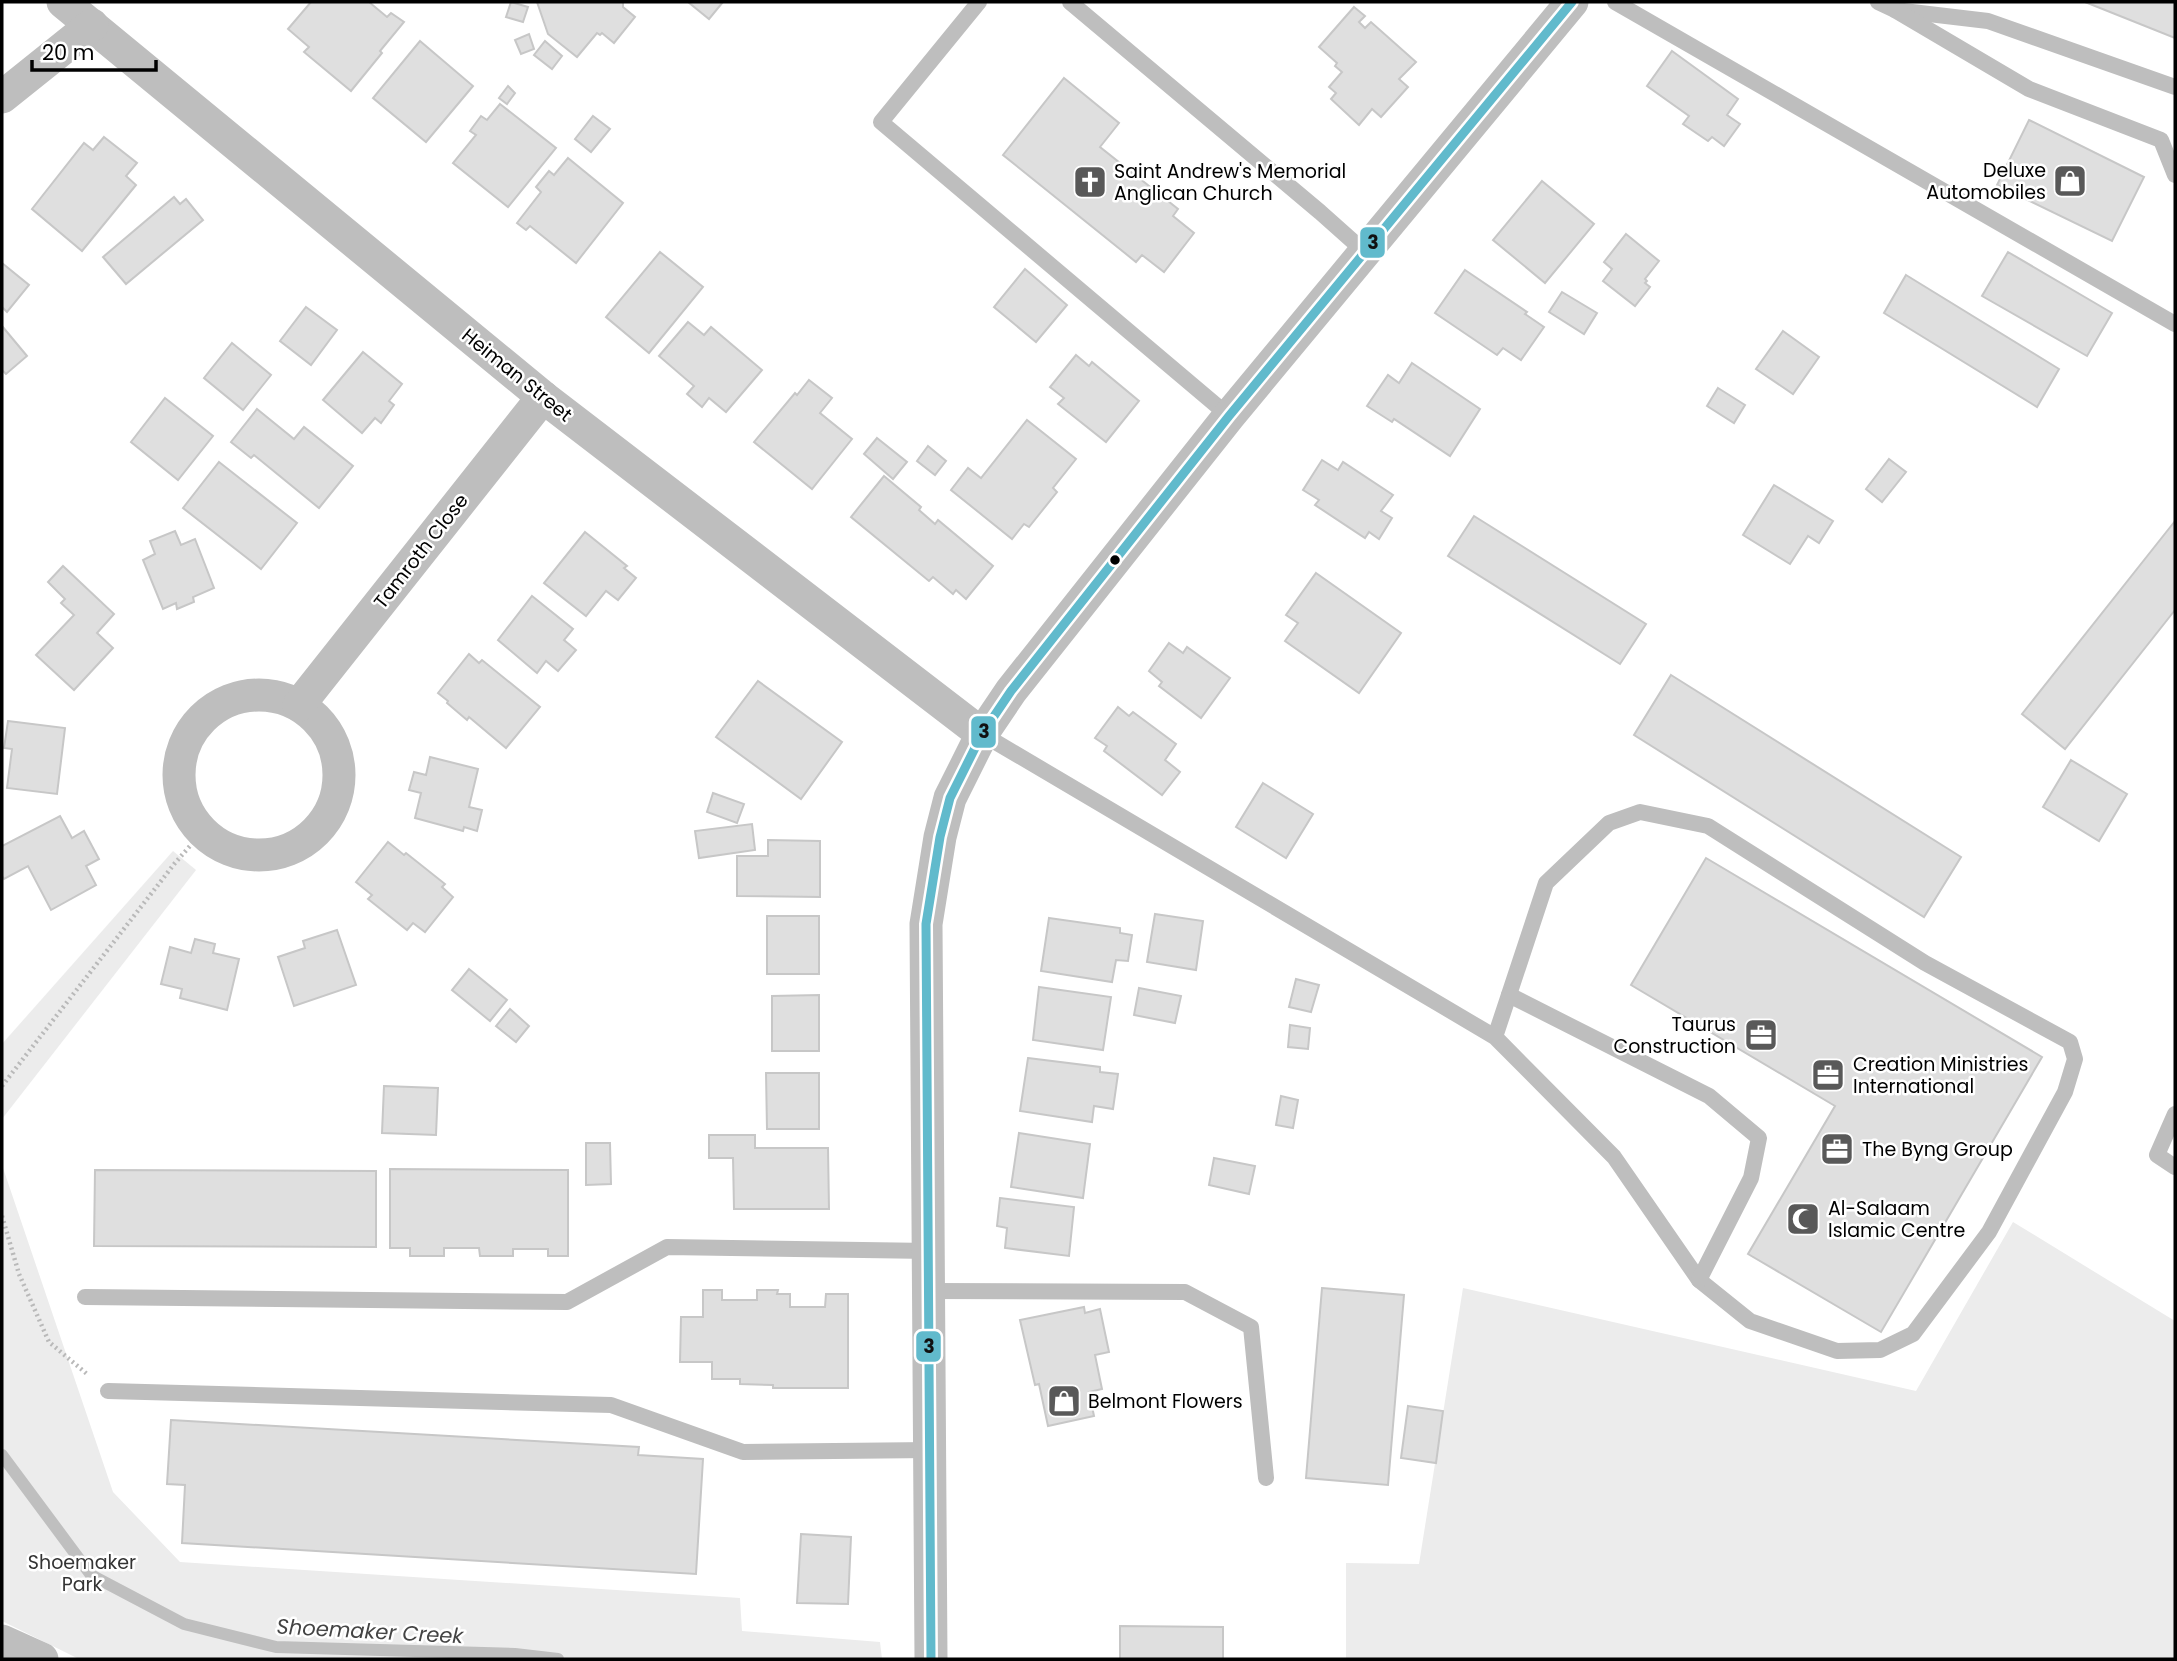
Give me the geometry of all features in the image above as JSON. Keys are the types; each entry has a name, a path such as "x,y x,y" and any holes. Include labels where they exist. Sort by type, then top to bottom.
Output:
{"street":[{"name":"Heiman Street","path":"63,2 542,397 982,734"},
{"path":"931,1659 926,925 940,837 950,799 982,734 1011,691 1229,416 1572,2"},
{"path":"2,97 92,26"},
{"name":"Tamroth Close","path":"299,705 542,397"},
{"path":"246,695 273,696 299,705 325,730 337,755 339,783 331,810 314,833 292,848 267,855 239,853 214,842 188,814 180,787 179,766 187,739 203,717 219,705 246,695"},
{"path":"2,1641 42,1659"}],"lane":[{"path":"978,2 881,122 1229,416"},
{"path":"1070,2 1366,253"},
{"path":"1615,2 2175,324"},
{"path":"1878,2 2029,89 2161,140 2175,176"},
{"path":"1895,10 1988,21 2175,87"},
{"path":"982,734 1495,1037 1614,1157 1699,1280 1750,1321 1836,1351 1880,1350 1913,1334 1989,1232 2065,1092 2075,1059 2070,1042 1925,963 1708,826 1640,812 1609,823 1546,883 1495,1037"},
{"path":"1509,995 1709,1096 1759,1138 1751,1178 1699,1280"},
{"path":"2175,1114 2157,1155 2175,1167"},
{"path":"85,1297 567,1302 667,1247 930,1251"},
{"path":"930,1291 1185,1292 1251,1328 1266,1478"},
{"path":"108,1391 611,1405 743,1452 931,1450"}],"path":[{"path":"2,1086 204,830"},
{"path":"2,1216 19,1274 49,1342 108,1391"}],"green space":[{"path":"173,851 196,870 2,1119 2,1044"},
{"name":"Shoemaker Park","path":"2,1165 113,1492 180,1562 740,1598 742,1631 880,1642 882,1659 79,1659 2,1621"},
{"path":"2013,1222 2175,1321 2175,1659 1346,1659 1346,1563 1419,1564 1463,1288 1916,1391"}],"building":[{"path":"311,2 369,2 387,17 391,13 404,22 351,91 304,52 309,47 288,29"},
{"path":"511,2 528,7 523,22 506,17"},
{"path":"537,2 623,2 623,7 635,17 614,43 602,33 597,33 577,57 548,34"},
{"path":"688,2 723,2 709,19"},
{"path":"2085,2 2175,2 2175,38"},
{"path":"1354,7 1365,16 1359,22 1365,28 1371,22 1416,62 1399,79 1408,87 1381,117 1372,109 1359,125 1331,99 1336,93 1329,87 1342,72 1335,66 1337,63 1319,47"},
{"path":"529,34 534,49 521,54 515,40"},
{"path":"420,41 473,86 426,142 373,98"},
{"path":"545,41 562,56 552,69 534,55"},
{"path":"1672,51 1738,99 1727,115 1740,124 1724,146 1712,137 1708,141 1683,124 1689,116 1647,86"},
{"name":"Saint Andrew's Memorial Anglican Church","path":"1064,78 1119,123 1100,147 1178,209 1173,216 1194,233 1164,272 1142,255 1136,262 1003,155"},
{"path":"508,86 515,93 507,104 499,98"},
{"path":"500,104 556,148 508,207 453,163 476,135 470,131 481,116 487,120"},
{"path":"593,116 610,129 591,152 575,139"},
{"name":"Deluxe Automobiles","path":"2029,120 2144,177 2112,241 1997,185"},
{"path":"104,137 137,163 126,176 136,185 82,251 32,209 84,143 93,150"},
{"path":"568,158 623,203 576,263 530,226 526,230 517,223 541,192 536,187 549,171 554,175"},
{"path":"1542,181 1594,224 1545,283 1493,240"},
{"path":"174,197 180,204 186,199 203,220 126,284 103,257"},
{"path":"1626,234 1659,261 1645,279 1645,283 1650,287 1635,306 1603,281 1612,269 1604,262"},
{"path":"660,252 703,287 649,353 606,317"},
{"path":"2008,252 2112,313 2087,356 1982,296"},
{"path":"2,263 29,285 7,312 2,307"},
{"path":"1025,269 1067,305 1036,342 994,307"},
{"path":"1465,270 1527,312 1525,314 1544,327 1521,360 1503,348 1497,355 1435,313"},
{"path":"1906,275 2059,369 2037,407 1884,313"},
{"path":"1562,292 1597,313 1584,334 1549,312"},
{"path":"306,307 337,330 311,365 280,341"},
{"path":"688,322 704,335 711,327 762,370 726,412 709,398 702,407 687,394 694,386 659,356"},
{"path":"2,326 27,356 6,374 2,370"},
{"path":"1783,331 1819,357 1793,394 1756,369"},
{"path":"232,343 271,375 243,410 204,378"},
{"path":"363,352 402,384 389,401 394,405 381,423 375,418 362,433 323,400"},
{"path":"1076,355 1089,366 1092,362 1139,401 1106,442 1058,404 1064,398 1050,387"},
{"path":"1412,363 1480,409 1450,456 1394,419 1392,422 1367,406 1388,375 1399,383"},
{"path":"809,380 832,398 820,413 852,439 812,489 754,442"},
{"path":"1718,388 1745,405 1734,423 1707,406"},
{"path":"165,398 213,436 178,480 131,442"},
{"path":"257,409 294,439 304,427 353,466 319,508 254,455 251,458 231,442"},
{"path":"1027,420 1076,459 1053,488 1057,492 1029,527 1024,524 1012,539 951,490 968,468 981,478"},
{"path":"877,438 907,462 893,479 864,454"},
{"path":"928,446 946,461 935,475 917,461"},
{"path":"1889,459 1906,472 1882,502 1866,489"},
{"path":"1322,460 1338,470 1343,462 1393,495 1381,511 1392,518 1379,539 1369,532 1365,538 1315,505 1319,500 1303,490"},
{"path":"219,462 297,523 261,569 183,508"},
{"path":"884,476 921,507 919,510 935,524 938,520 993,566 966,599 956,590 953,594 933,577 929,581 851,517"},
{"path":"1774,485 1833,521 1819,543 1808,536 1790,564 1743,535"},
{"path":"1474,516 1646,624 1620,664 1448,556"},
{"path":"2175,521 2175,610 2065,749 2022,714"},
{"path":"175,531 181,545 195,539 214,588 193,597 194,602 177,609 176,603 163,609 143,560 155,554 150,541"},
{"path":"585,532 627,566 624,568 636,578 618,600 606,591 586,616 544,583"},
{"path":"63,566 114,614 97,633 113,648 74,690 36,655 74,615 61,603 65,599 48,582"},
{"path":"1316,573 1401,633 1359,693 1285,641 1298,623 1286,615"},
{"path":"532,596 573,629 564,640 576,650 558,671 546,661 537,673 498,640"},
{"path":"1169,643 1183,653 1187,647 1230,678 1201,718 1159,686 1162,682 1149,671"},
{"path":"469,654 479,663 482,660 540,707 506,748 469,717 467,720 438,693"},
{"path":"1671,675 1961,857 1924,917 1634,735"},
{"path":"758,681 842,742 801,799 716,737"},
{"path":"1118,707 1129,716 1133,712 1176,744 1165,760 1180,772 1162,795 1104,751 1107,746 1095,738"},
{"path":"8,721 65,728 57,794 7,788 12,749 4,748"},
{"path":"430,757 478,769 469,807 482,810 477,831 464,827 463,831 415,818 421,793 409,790 414,772 426,775"},
{"path":"2071,760 2127,794 2099,841 2043,807"},
{"path":"1263,783 1313,814 1286,858 1236,827"},
{"path":"713,793 744,804 737,823 707,812"},
{"path":"60,816 72,838 84,831 99,859 86,866 96,885 51,910 28,866 4,879 2,846"},
{"path":"752,824 755,850 699,858 695,831"},
{"path":"768,840 820,841 820,897 737,896 737,856 768,856"},
{"path":"388,842 445,884 442,887 453,897 425,932 413,923 407,930 368,899 372,895 356,882"},
{"path":"1706,858 2042,1057 1881,1332 1748,1254 1835,1106 1631,985"},
{"path":"1155,914 1203,921 1196,970 1147,962"},
{"path":"767,916 819,916 819,974 767,974"},
{"path":"1049,918 1120,928 1120,933 1132,935 1128,961 1116,960 1112,982 1041,971"},
{"path":"337,930 356,985 294,1006 278,957 305,948 303,941"},
{"path":"195,939 215,944 213,953 239,959 227,1010 180,998 182,989 161,984 170,947 191,953"},
{"path":"469,969 507,1000 490,1021 452,990"},
{"path":"1296,979 1319,985 1311,1012 1289,1007"},
{"path":"1039,987 1111,997 1103,1050 1033,1040"},
{"path":"1139,988 1181,996 1175,1023 1134,1015"},
{"path":"819,995 819,1051 772,1051 772,996"},
{"path":"510,1009 529,1026 516,1042 496,1026"},
{"path":"1290,1025 1310,1028 1308,1049 1288,1047"},
{"path":"1028,1058 1100,1067 1100,1072 1118,1074 1113,1109 1094,1106 1092,1122 1020,1111"},
{"path":"766,1073 819,1073 819,1129 767,1129"},
{"path":"384,1086 438,1088 436,1135 382,1133"},
{"path":"1281,1096 1298,1100 1293,1128 1276,1125"},
{"path":"1019,1133 1090,1144 1083,1198 1011,1187"},
{"path":"709,1135 755,1135 755,1148 828,1148 829,1209 734,1209 733,1158 709,1158"},
{"path":"586,1143 610,1143 611,1184 586,1185"},
{"path":"1214,1158 1255,1166 1249,1194 1209,1185"},
{"path":"390,1169 568,1170 568,1256 548,1256 548,1249 513,1249 513,1256 480,1256 479,1248 444,1248 444,1256 410,1256 410,1248 390,1248"},
{"path":"95,1170 376,1171 376,1247 94,1246"},
{"path":"1000,1198 1074,1207 1069,1256 1005,1248 1007,1228 997,1226"},
{"path":"1322,1288 1404,1295 1388,1485 1306,1478"},
{"path":"703,1290 722,1290 722,1300 757,1300 757,1290 778,1290 777,1294 790,1294 790,1307 825,1307 826,1294 848,1294 848,1388 773,1388 773,1385 740,1384 740,1379 712,1379 712,1362 680,1362 681,1317 703,1317"},
{"path":"1084,1307 1085,1313 1100,1309 1109,1352 1095,1355 1102,1389 1089,1392 1094,1416 1048,1426 1020,1320"},
{"path":"1408,1406 1443,1411 1436,1463 1401,1458"},
{"path":"171,1420 639,1447 638,1455 703,1459 696,1574 182,1543 185,1485 167,1484"},
{"path":"801,1534 851,1537 848,1604 797,1603"},
{"path":"1120,1626 1223,1627 1223,1659 1120,1659"}],"waterway":[{"name":"Shoemaker Creek","path":"2,1455 91,1575 184,1624 276,1647 515,1654 558,1659"}],"transit line":[{"name":"3","path":"931,1659 926,924 940,837 950,798 982,734 1011,691 1229,416 1572,2"}],"place":[{"name":"Deluxe Automobiles","path":"2070,181"},
{"name":"Saint Andrew's Memorial Anglican Church","path":"1090,182"},
{"name":"Taurus Construction","path":"1761,1035"},
{"name":"Creation Ministries International","path":"1828,1075"},
{"name":"The Byng Group","path":"1837,1149"},
{"name":"Al-Salaam Islamic Centre","path":"1803,1219"},
{"name":"Belmont Flowers","path":"1064,1401"}]}
